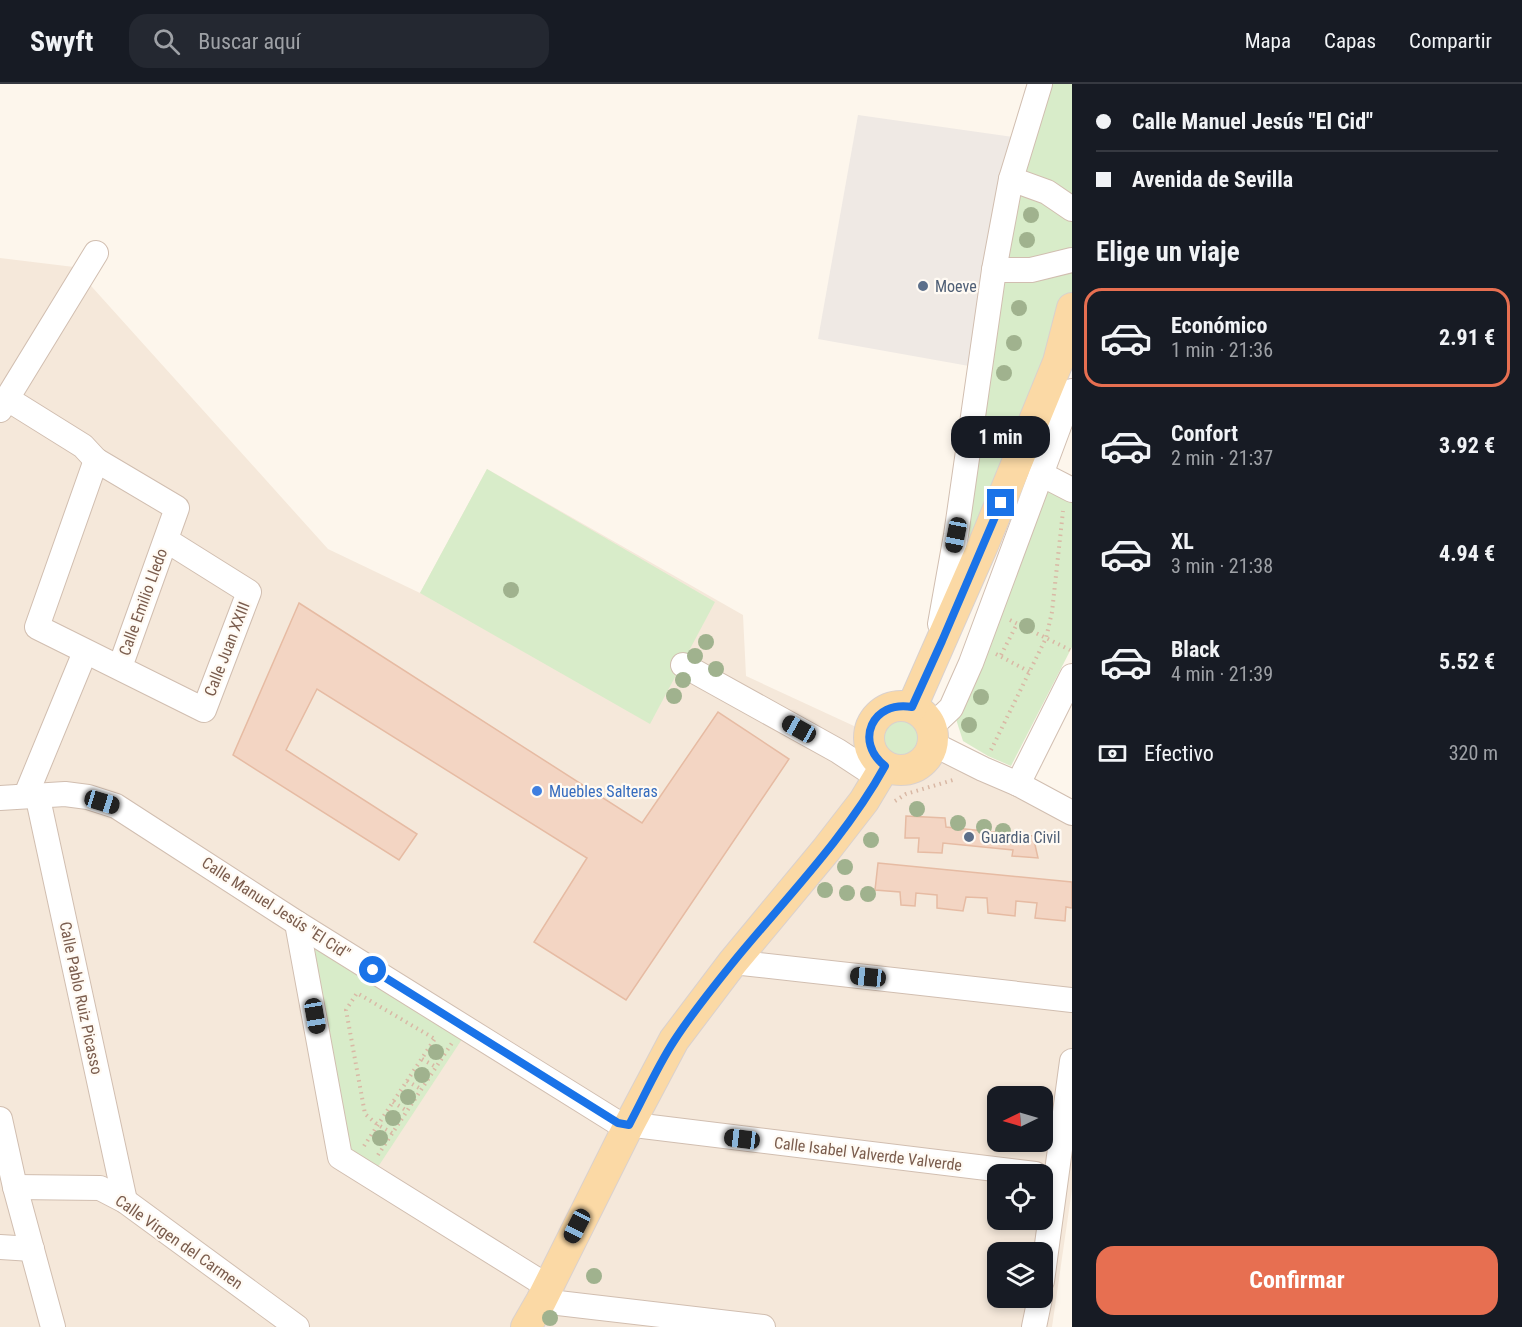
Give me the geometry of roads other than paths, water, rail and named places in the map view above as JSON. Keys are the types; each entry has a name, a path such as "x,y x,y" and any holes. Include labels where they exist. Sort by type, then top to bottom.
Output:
{"main road":[{"path":"526,1327 674,1041 733,962 864,801 882,772 915,767 930,754 925,726 933,661 1058,362 1072,308"},
{"path":"882,772 869,743 872,724 877,717 892,706 925,726"}],"street":[{"path":"933,661 956,535 994,270 1011,179 1040,84"},
{"path":"1011,179 1047,192 1072,209"},
{"path":"3,404 96,253"},
{"path":"994,270 1031,270 1072,260"},
{"path":"1072,391 951,708 925,726 977,766 1018,784 1072,813"},
{"name":"Calle Emilio Lledo","path":"3,404 83,446 96,460 177,508 120,667 37,627 96,460"},
{"path":"1041,474 1068,500"},
{"name":"Calle Juan XXIII","path":"120,667 204,710 249,592 166,540"},
{"path":"31,795 86,652"},
{"path":"683,665 838,751 882,772"},
{"path":"1018,784 1072,676"},
{"name":"Calle Manuel Jesús \"El Cid\"","path":"0,798 65,794 88,797 116,806 297,923 618,1123 629,1125"},
{"name":"Calle Pablo Ruiz Picasso","path":"31,795 124,1201"},
{"path":"297,923 340,1157 544,1294 763,1327"},
{"path":"733,962 1072,1000"},
{"path":"1048,1164 1072,1061"},
{"path":"0,1119 5,1161 15,1187 53,1327"},
{"name":"Calle Isabel Valverde Valverde","path":"629,1125 987,1169"},
{"name":"Calle Virgen del Carmen","path":"15,1187 100,1188 124,1201 297,1327"},
{"path":"0,1247 32,1249"},
{"path":"1034,1327 1038,1308"}],"place":[{"name":"Moeve","path":"923,286"},
{"name":"Muebles Salteras","path":"537,791"},
{"name":"Guardia Civil","path":"969,837"}]}
